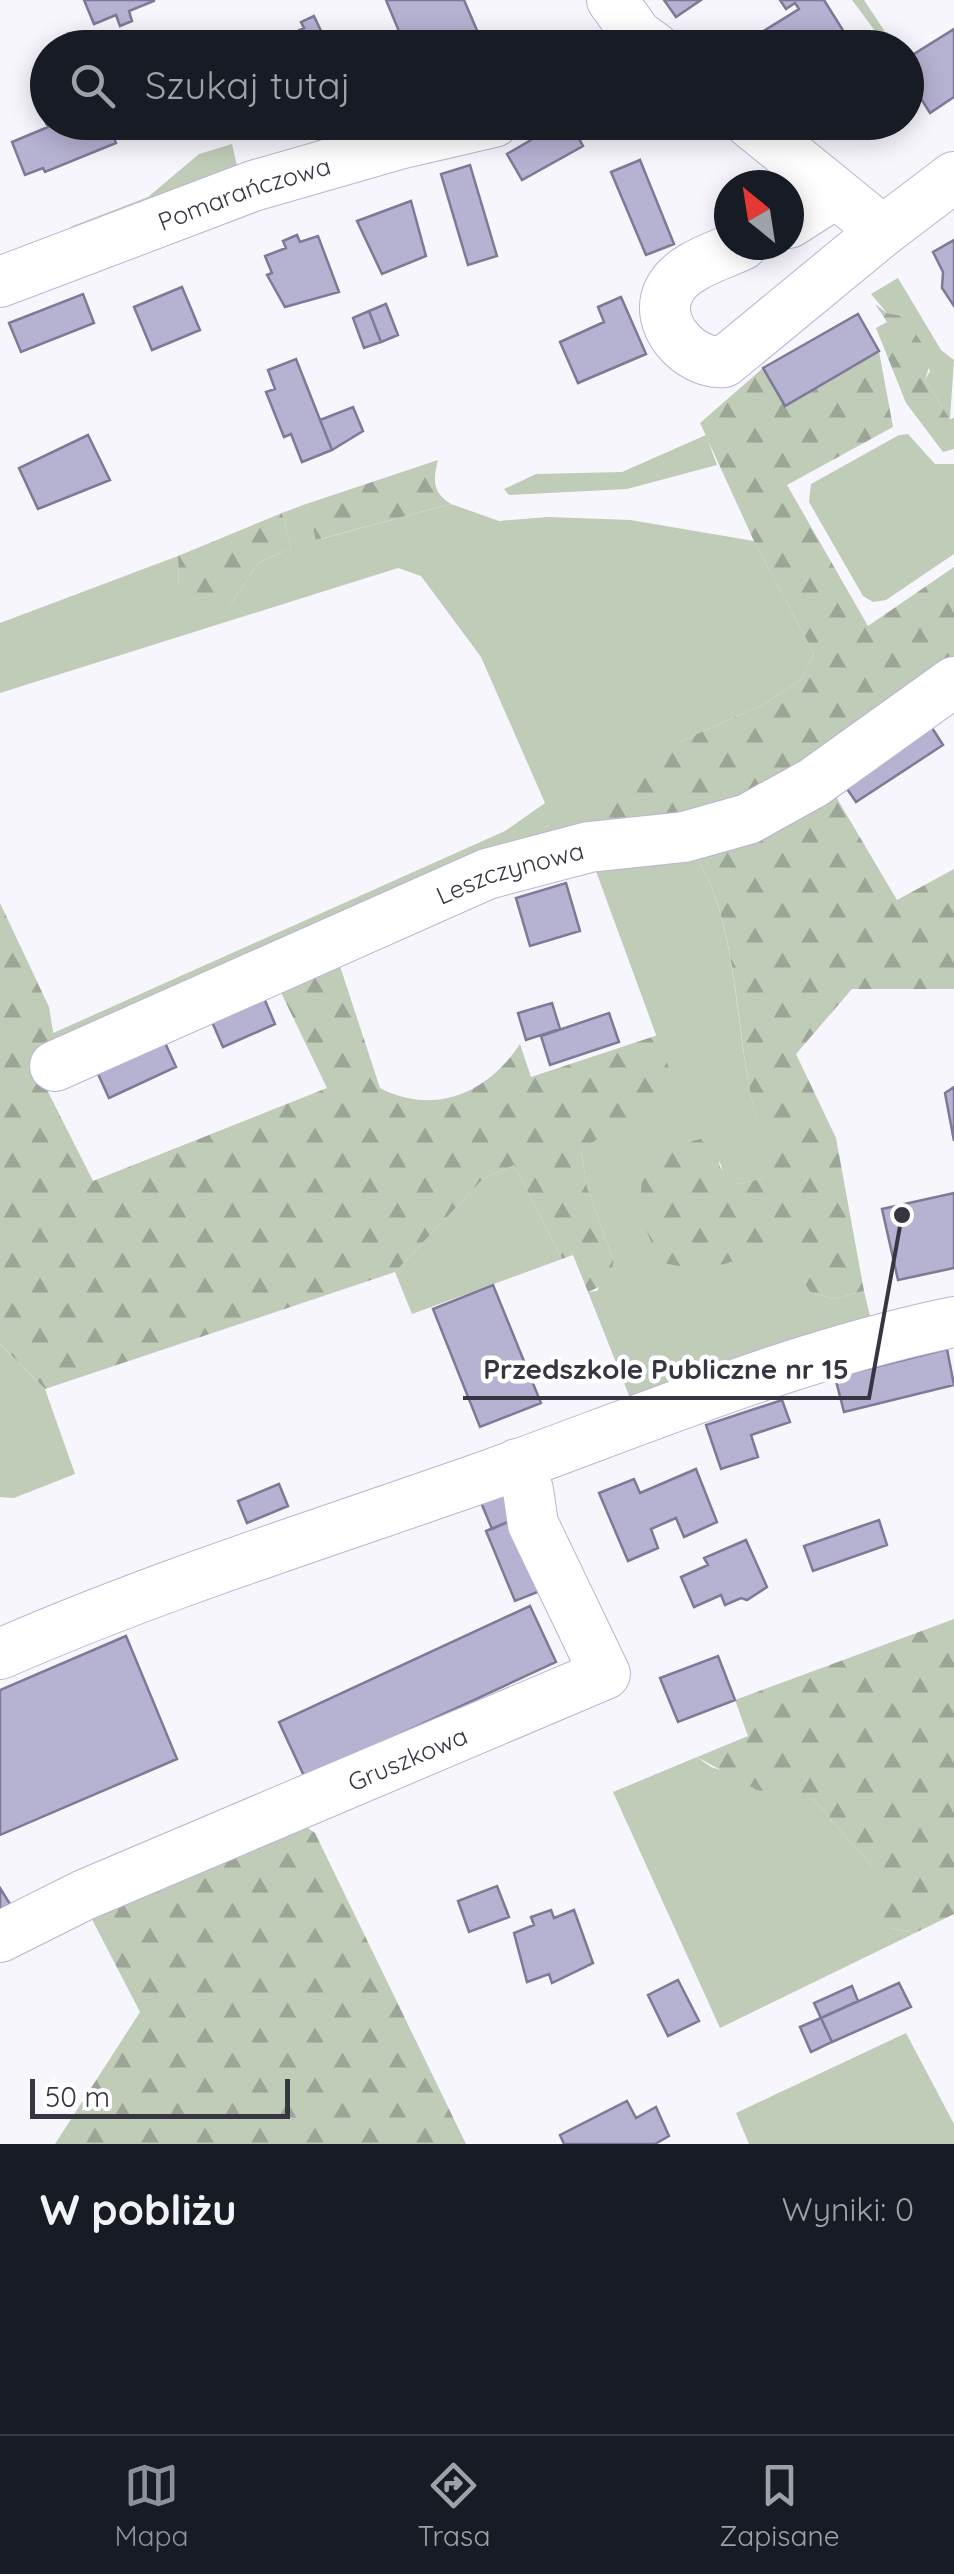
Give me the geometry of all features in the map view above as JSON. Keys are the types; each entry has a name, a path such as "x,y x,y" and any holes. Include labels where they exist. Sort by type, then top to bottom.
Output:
{"street":[{"path":"612,0 634,30"},
{"name":"Pomarańczowa","path":"0,282 253,186 416,140"},
{"path":"771,140 883,232"},
{"path":"714,258 686,271 669,290 666,306 674,335 687,353 705,364 724,362 954,178"},
{"path":"804,214 836,193"},
{"name":"Leszczynowa","path":"56,1066 486,874 589,847 684,836 748,819 813,783 954,682"},
{"path":"0,1654 84,1617 786,1367 954,1322"},
{"name":"Gruszkowa","path":"0,1937 84,1895 605,1674 533,1524 528,1490 507,1468"}],"green space":[{"path":"852,0 864,0 884,30 874,30"},
{"path":"232,144 238,170 77,234 70,227 148,197 199,154"},
{"path":"898,278 941,350 954,360 950,419 925,380 930,371 903,316 887,313 871,294"},
{"path":"875,304 887,313 903,316 932,357 925,380 950,419 954,418 954,449 943,452 906,403 876,328 887,322"},
{"path":"879,351 893,427 787,485 868,626 954,567 954,669 805,778 586,840 595,806 628,775 679,742 766,703 801,680 814,654 754,541 700,423 763,368 785,406"},
{"path":"908,434 935,464 954,464 954,554 886,600 873,602 863,596 809,502 811,484 899,435"},
{"path":"706,435 717,465 627,489 509,495 504,489 536,474 622,472"},
{"path":"438,460 436,485 440,495 451,504 316,540 306,504"},
{"path":"306,504 317,540 451,504 499,521 548,517 630,520 754,541 814,654 801,680 766,703 679,742 585,840 56,1050 51,1034 505,831 545,803 481,657 421,576 398,568 0,693 0,623 178,556 179,587 228,609 258,563 291,548 282,513"},
{"path":"282,513 291,548 258,563 228,609 210,621 188,616 179,587 178,556"},
{"path":"829,785 897,900 954,869 954,989 852,989 796,1054 836,1138 864,1291 834,1299 810,1292 783,1248 711,1267 663,1263 646,1228 641,1192 644,1165 672,1146 701,1139 722,1170 738,1184 760,1179 774,1168 750,1091 722,919 709,880 689,846"},
{"path":"689,846 709,880 722,919 750,1091 775,1168 760,1179 738,1184 725,1177 719,1160 729,1263 765,1248 784,1248 810,1292 834,1299 864,1291 871,1320 632,1403 588,1292 597,1291 614,1262 587,1187 581,1150 673,1081 590,855"},
{"path":"0,903 49,1007 56,1050 33,1062 93,1181 327,1088 274,978 335,951 380,1088 400,1096 439,1100 458,1095 492,1076 520,1044 531,1077 658,1035 673,1081 661,1097 581,1150 587,1187 614,1262 606,1284 588,1292 573,1255 562,1259 514,1165 483,1179 395,1272 45,1389 0,1344"},
{"path":"514,1165 562,1259 412,1314 395,1272 483,1179"},
{"path":"0,1344 45,1389 75,1474 14,1498 0,1497"},
{"path":"954,1619 954,1914 915,1933 891,1928 879,1915 871,1865 813,1799 757,1790 697,1757 748,1736 735,1700"},
{"path":"697,1757 711,1767 813,1799 871,1865 891,1928 915,1933 720,2028 613,1792"},
{"path":"296,1820 315,1833 466,2144 55,2144 140,2012 84,1904"},
{"path":"906,2033 954,2124 954,2144 749,2144 736,2113"}],"building":[{"path":"84,0 154,1 129,11 132,21 120,26 116,15 94,24"},
{"path":"386,0 464,0 477,30 398,30"},
{"path":"664,0 701,0 676,17"},
{"path":"780,0 824,0 843,30 765,30 799,9 795,3 786,9"},
{"path":"314,16 321,30 300,30 304,28 301,22"},
{"path":"954,29 954,97 930,113 924,104 924,48"},
{"path":"30,134 30,140 116,143 45,172 43,168 25,175 12,142"},
{"path":"531,140 580,140 583,146 522,180 507,154"},
{"path":"640,160 674,244 646,255 611,172"},
{"path":"470,165 497,256 468,265 441,174"},
{"path":"411,201 426,256 382,274 357,221"},
{"path":"297,235 300,242 318,236 339,292 285,307 267,275 272,273 265,256 286,248 283,241"},
{"path":"954,240 954,306 942,288 943,272 933,252"},
{"path":"182,287 200,330 152,350 134,307"},
{"path":"83,294 94,323 21,352 9,323"},
{"path":"621,297 646,354 578,383 560,342 604,322 598,307"},
{"path":"386,304 398,335 381,342 369,311"},
{"path":"369,311 381,342 364,348 353,318"},
{"path":"858,314 879,351 785,406 763,368"},
{"path":"296,359 332,450 302,462 291,434 284,437 266,392 275,389 268,370"},
{"path":"353,407 363,431 332,450 320,420"},
{"path":"88,435 110,480 38,509 19,468"},
{"path":"927,720 943,745 856,802 839,777"},
{"path":"566,883 580,931 530,946 516,898"},
{"path":"261,991 275,1024 223,1047 209,1015"},
{"path":"552,1003 560,1029 526,1040 518,1013"},
{"path":"609,1013 619,1042 550,1065 541,1036"},
{"path":"161,1034 176,1067 109,1098 93,1063"},
{"path":"954,1087 954,1141 945,1093"},
{"path":"954,1193 954,1268 898,1280 882,1209"},
{"path":"493,1285 541,1403 480,1427 433,1309"},
{"path":"947,1349 954,1385 844,1412 835,1377"},
{"path":"782,1400 790,1422 751,1435 758,1457 721,1469 706,1425"},
{"path":"696,1469 717,1522 684,1537 676,1518 651,1529 658,1548 628,1561 599,1493 634,1479 640,1493"},
{"path":"279,1484 288,1506 247,1523 238,1501"},
{"path":"504,1490 517,1518 492,1529 480,1500"},
{"path":"517,1518 545,1589 515,1601 486,1531"},
{"path":"879,1520 887,1545 813,1571 804,1546"},
{"path":"746,1540 767,1587 747,1600 741,1598 725,1605 721,1595 694,1607 681,1577 708,1565 704,1558"},
{"path":"530,1606 556,1662 305,1778 279,1722"},
{"path":"126,1636 177,1759 0,1835 0,1690"},
{"path":"718,1656 735,1700 678,1722 660,1678"},
{"path":"497,1886 509,1917 469,1932 458,1901"},
{"path":"0,1888 10,1904 0,1910"},
{"path":"551,1910 554,1918 574,1910 593,1963 552,1983 549,1974 527,1982 514,1933 534,1925 531,1917"},
{"path":"678,1980 699,2021 668,2036 648,1995"},
{"path":"899,1983 911,2007 832,2042 821,2018"},
{"path":"852,1986 858,2001 821,2018 814,2003"},
{"path":"821,2018 832,2042 811,2052 800,2027"},
{"path":"627,2101 636,2118 656,2107 669,2136 655,2144 564,2144 560,2135"}],"place":[{"name":"Przedszkole Publiczne nr 15","path":"902,1215"}]}
